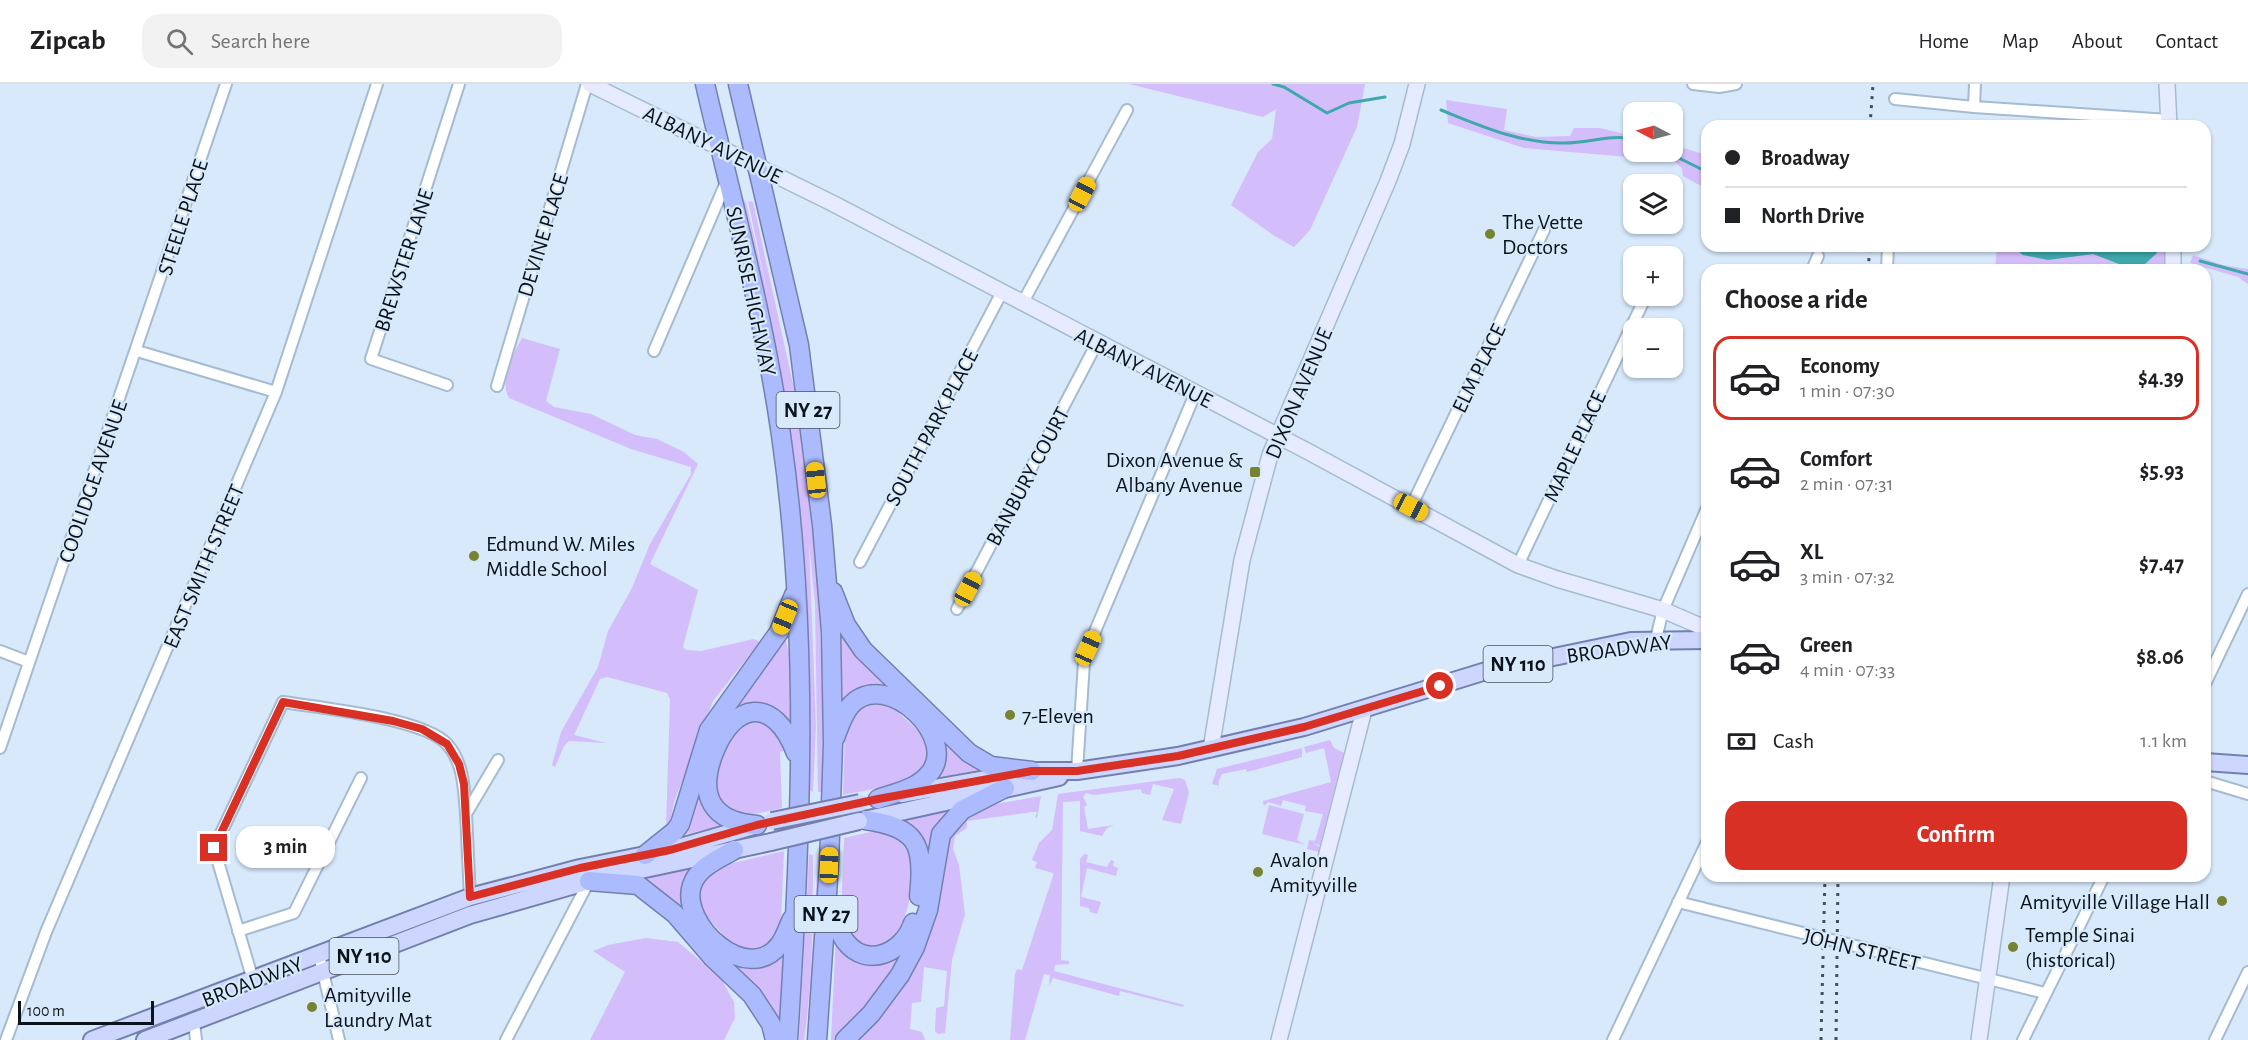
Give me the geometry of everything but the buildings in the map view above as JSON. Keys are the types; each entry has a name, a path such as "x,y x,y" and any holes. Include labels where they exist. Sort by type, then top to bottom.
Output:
{"highway":[{"name":"SUNRISE HIGHWAY","path":"705,84 768,353 788,488 797,588 799,762 796,909 788,1040"},
{"name":"SUNRISE HIGHWAY","path":"738,84 799,345 831,632 833,743 827,895 817,1040"},
{"path":"826,576 846,625 863,650 969,753 991,766 1032,771"},
{"path":"645,855 675,831 680,824 709,730 779,632 797,588"},
{"path":"833,743 851,706 864,696 872,694 896,699 913,711 930,730 937,750 930,774 865,811"},
{"path":"764,823 739,824 718,812 707,791 708,768 725,730 741,715 759,713 774,717 788,732 799,762"},
{"path":"846,1040 871,1014 900,975 915,947 928,910 941,834 962,810 1005,788"},
{"path":"827,895 845,941 863,954 874,956 894,951 910,934 916,913 921,878 920,857 915,843 908,833 865,811"},
{"path":"734,850 699,873 692,884 690,897 693,911 722,950 734,956 746,958 760,957 775,949 781,943 796,909"},
{"path":"589,881 638,885 675,914 711,957 752,995 771,1024 775,1040"}],"main road":[{"name":"BROADWAY","path":"92,1040 256,989 324,972 470,915 589,881 771,842 865,811 1032,771 1077,771 1211,749 1364,710 1486,671 1576,652 1656,639 1701,640"},
{"path":"2211,762 2248,765"},
{"name":"BROADWAY","path":"145,1040 194,1022 319,955 470,897 580,868 645,855 764,823 865,811 1051,781 1077,771"}],"street":[{"name":"STEELE PLACE","path":"137,351 226,84"},
{"name":"EAST SMITH STREET","path":"6,1040 46,932 276,392 377,84"},
{"name":"BREWSTER LANE","path":"447,384 371,359 459,84"},
{"name":"ALBANY AVENUE","path":"589,84 756,165 1002,292 1278,435 1518,565 1557,579 1663,610 1701,626"},
{"name":"DEVINE PLACE","path":"497,386 589,84"},
{"name":"DIXON AVENUE","path":"1211,749 1242,560 1270,455 1388,181 1409,121 1417,84"},
{"path":"1693,84 1719,87 1736,84"},
{"path":"1974,107 1975,84"},
{"path":"2168,84 2169,120"},
{"path":"1895,99 2132,120"},
{"path":"1022,304 1127,110"},
{"path":"654,351 728,180"},
{"name":"ELM PLACE","path":"1411,507 1544,230"},
{"path":"1815,264 1818,256"},
{"name":"SOUTH PARK PLACE","path":"860,562 1002,292"},
{"name":"MAPLE PLACE","path":"1518,565 1641,306"},
{"name":"BANBURY COURT","path":"957,609 1097,343"},
{"path":"137,351 276,392"},
{"name":"COOLIDGE AVENUE","path":"0,748 137,351"},
{"path":"1077,771 1084,662 1088,648 1195,394"},
{"path":"1656,639 1663,610 1701,522"},
{"path":"2211,671 2248,594"},
{"path":"0,651 29,662"},
{"path":"256,989 214,848 283,702 393,721 422,729 447,744 459,764 464,784 470,897"},
{"path":"1278,1040 1364,710"},
{"path":"466,814 498,759"},
{"path":"238,931 294,913 361,778"},
{"path":"2211,783 2248,794"},
{"path":"1612,1040 1701,854"},
{"path":"506,1040 589,881"},
{"path":"1979,1040 2001,882"},
{"path":"2023,1040 2101,882"},
{"name":"JOHN STREET","path":"1678,902 2045,993"},
{"path":"319,955 339,1040"},
{"path":"2215,1040 2248,972"},
{"path":"194,1022 196,1040"}],"shaded area":[{"path":"1129,84 1365,84 1357,127 1310,230 1294,247 1231,205 1258,152 1272,139 1276,109 1263,117"},
{"path":"1446,100 1507,109 1504,130 1536,137 1570,136 1574,128 1600,128 1623,134 1623,157 1524,148 1448,123"},
{"path":"1683,148 1701,153 1701,186 1683,176 1682,168 1675,162 1683,162"},
{"path":"743,199 746,202 768,296 748,201 753,202 798,407 807,470 819,592 823,723 822,792 818,792 815,604 809,543 816,726 813,792 809,790 809,652 800,514 784,394"},
{"path":"1996,252 2168,252 2169,264 1996,264"},
{"path":"2019,252 2157,253 2145,264 2119,264 2093,254 2048,260 2023,255"},
{"path":"2193,255 2223,265 2248,269 2248,284 2238,277 2211,269 2211,264 2190,263"},
{"path":"522,338 560,349 546,401 554,407 591,414 635,435 657,439 684,452 698,464 650,564 698,590 683,647 686,650 701,651 754,639 760,642 713,701 674,802 670,822 666,827 670,699 667,693 607,677 600,679 574,735 606,743 569,741 564,746 555,767 552,765 561,732 598,667 608,631 632,588 650,544 691,474 691,467 631,449 509,398 506,391 506,375"},
{"path":"840,618 891,683 885,691 843,707"},
{"path":"785,637 791,660 793,724 734,712 733,701"},
{"path":"879,699 901,710 899,713 922,735 927,752 924,765 906,780 843,795 845,728 851,713"},
{"path":"763,717 782,739 784,751 780,752 782,808 750,815 732,813 715,795 716,777 730,728"},
{"path":"937,731 944,741 950,740 982,770 930,780"},
{"path":"1330,740 1334,748 1344,753 1320,845 1314,844 1320,847 1319,852 1307,849 1309,840 1315,841 1323,814 1305,811 1306,806 1283,800 1281,806 1268,802 1264,806 1263,801 1331,782 1324,748 1306,753 1304,747"},
{"path":"1302,748 1302,757 1247,772 1246,769 1222,774 1219,786 1212,784 1217,769"},
{"path":"1179,778 1185,780 1189,793 1181,824 1162,820 1174,789 1153,784 1150,795 1142,793 1141,789 1094,795 1086,793 1083,797 1087,805 1084,807 1088,829 1114,825 1107,828 1102,836 1080,831 1080,801 1063,802 1061,960 1069,961 1069,964 1055,965 1054,971 1184,1005 1183,1007 1120,991 1119,996 1053,978 1049,986 1050,975 1044,974 1025,1040 1010,1040 1015,974 1017,969 1022,970 1053,876 1053,873 1035,868 1037,862 1032,860 1039,843 1052,830 1058,794"},
{"path":"699,792 725,825 683,835"},
{"path":"1041,796 1037,818 1035,818 1037,812 1033,812 967,821 967,828 955,836 953,849 959,865 965,914 952,960 945,1033 938,1034 935,1031 936,1008 944,1006 947,971 924,967 921,1002 912,1003 910,1029 922,1032 925,1040 851,1040 900,982 940,853 957,824 985,806"},
{"path":"1269,805 1304,814 1297,840 1305,845 1262,834"},
{"path":"951,811 929,859 901,821"},
{"path":"879,830 893,835 903,844 912,871 911,887 905,917 899,929 902,933 893,945 868,950 846,932 841,914 844,838"},
{"path":"784,851 781,921 778,931 768,944 770,948 749,954 717,939 723,935 701,910 698,888 716,867"},
{"path":"809,854 813,855 811,971 804,1040 799,1040"},
{"path":"1084,854 1088,855 1086,862 1107,867 1111,860 1114,861 1113,866 1118,868 1116,876 1087,868 1081,897 1101,902 1097,914 1090,912 1089,908 1080,906 1080,859"},
{"path":"818,856 822,857 812,1040 807,1040"},
{"path":"695,867 697,926 644,879"},
{"path":"836,934 845,946 901,951 906,955 839,1040 831,1040"},
{"path":"646,938 678,942 720,977 734,1002 735,1018 724,1040 590,1040 625,972 593,951 608,945"},
{"path":"785,948 781,1036 772,1016 774,1011 734,974 739,970 734,966 734,962 780,956 779,952"}],"waterway":[{"path":"1273,84 1284,87 1327,113 1349,103 1385,97"},
{"path":"1441,110 1501,133 1533,141 1574,143 1623,138"},
{"path":"1683,160 1701,169"},
{"path":"2200,261 2248,274"}],"railway":[{"path":"1870,120 1873,84"},
{"path":"1868,264 1870,252"},
{"path":"1821,1040 1825,882"},
{"path":"1836,1040 1838,882"}],"place":[{"name":"The Vette Doctors","path":"1490,234"},
{"name":"Dixon Avenue & Albany Avenue","path":"1255,472"},
{"name":"Edmund W. Miles Middle School","path":"474,556"},
{"name":"7-Eleven","path":"1010,715"},
{"name":"Avalon Amityville","path":"1258,872"},
{"name":"Amityville Village Hall","path":"2222,901"},
{"name":"Temple Sinai (historical)","path":"2013,947"},
{"name":"Amityville Laundry Mat","path":"312,1007"}],"route":[{"path":"214,848 283,702 393,721 422,729 447,744 459,764 464,784 470,897 580,868 670,850 757,825 878,799 1032,771 1077,771 1178,756 1304,727 1440,686"}]}
